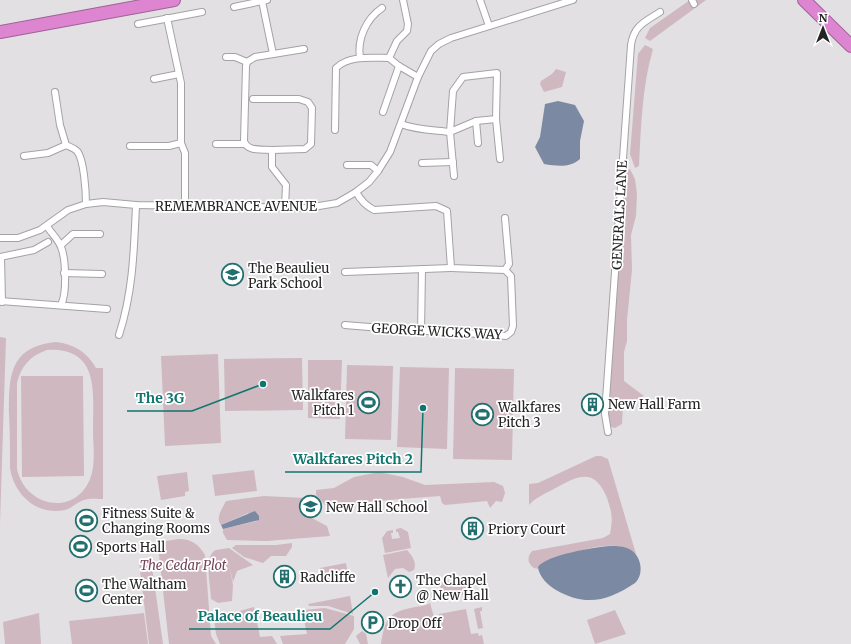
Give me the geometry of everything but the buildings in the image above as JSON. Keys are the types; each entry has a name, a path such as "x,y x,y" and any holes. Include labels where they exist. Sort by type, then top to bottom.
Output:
{"highway":[{"path":"0,32 174,0"},
{"path":"804,0 851,46"}],"street":[{"path":"234,7 264,0 273,54"},
{"path":"389,58 397,41 407,31 408,24 403,0"},
{"path":"480,0 489,26"},
{"name":"REMEMBRANCE AVENUE","path":"0,238 18,238 47,226 68,210 86,204 103,202 136,205 285,208 322,206 337,202 356,192 369,182 390,152 418,77 431,51 439,44 451,38 573,0"},
{"path":"360,58 361,37 369,20 375,12 382,8"},
{"path":"138,24 202,12"},
{"name":"GENERALS LANE","path":"608,432 605,414 632,34 637,28 660,12"},
{"path":"167,18 182,92 181,143 185,153 185,206"},
{"path":"247,62 255,57 304,49"},
{"path":"226,57 235,57 247,62"},
{"path":"335,130 336,68 342,62 360,58 389,58 399,66 418,77"},
{"path":"247,62 243,135 245,144 251,149 272,150 308,148 311,144 312,108 308,102 299,99 253,99"},
{"path":"383,112 399,66"},
{"path":"454,176 450,132 453,91 463,77 497,73 496,120 500,159"},
{"path":"154,79 179,74"},
{"path":"55,92 60,125 66,144 78,152 81,163 86,204"},
{"path":"401,124 413,129 420,128 450,132 476,121 496,120"},
{"path":"476,121 478,142"},
{"path":"130,146 169,146 181,143"},
{"path":"24,156 48,153 66,144"},
{"path":"216,144 245,144"},
{"path":"272,150 272,167 286,185 285,208"},
{"path":"422,163 453,162"},
{"path":"347,165 371,165 378,170"},
{"path":"356,192 360,200 374,210 436,206 447,212 451,268"},
{"path":"119,335 127,311 133,275 136,205"},
{"name":"GEORGE WICKS WAY","path":"345,325 421,332 439,331 506,336 511,332 513,326 511,276 505,270 509,264 505,218"},
{"path":"47,226 61,245 64,253 65,294 60,305"},
{"path":"61,245 73,234 100,234"},
{"path":"48,242 34,250 1,257 1,302 107,309"},
{"path":"345,272 451,268 505,270"},
{"path":"421,332 422,269"},
{"path":"64,273 102,274"}],"green space":[{"path":"690,0 706,0 650,41 645,38 650,28"},
{"path":"645,45 653,49 644,92 639,166 635,168 630,154 638,54"},
{"path":"556,69 566,72 562,87 544,92 540,84 541,81 552,74"},
{"path":"630,169 635,179 637,194 636,216 631,235 632,270 627,320 627,341 624,352 624,381 644,396 623,405 622,424 615,428 611,427 608,416 620,224 625,207 620,199 624,173"},
{"path":"0,337 6,338 0,524"},
{"path":"56,342 69,345 84,353 96,368 103,368 103,499 86,499 65,510 45,510 28,501 16,486 12,478 10,468 9,401 11,376 20,357 29,350 40,345","holes":["47,350 64,351 77,356 85,364 90,375 93,401 94,462 92,474 83,491 73,499 62,503 40,499 30,492 22,482 17,469 17,383 27,362 36,355"]},
{"path":"218,354 221,443 165,446 161,356"},
{"path":"302,358 303,410 225,411 224,359"},
{"path":"308,360 342,360 340,419 308,418"},
{"name":"Walkfares Pitch 1","path":"347,365 393,366 391,440 345,439"},
{"path":"400,367 449,368 447,449 397,447"},
{"name":"Walkfares Pitch 3","path":"455,368 514,369 512,460 453,459"},
{"path":"21,376 83,376 84,476 22,477"},
{"path":"596,456 601,456 608,459 636,554 626,548 601,546 560,558 538,567 538,569 534,568 528,560 532,551 603,538 610,534 612,516 607,498 602,488 596,481 590,478 577,478 569,481 540,496 529,505 529,484 538,483"},
{"path":"254,470 257,491 215,496 212,475"},
{"path":"187,472 189,491 185,492 185,496 161,500 157,476"},
{"path":"379,472 403,477 425,485 494,482 503,486 505,493 502,502 496,501 490,508 487,501 445,505 442,503 440,496 325,505 316,495 316,490 334,488 354,477"},
{"path":"264,496 305,498 308,516 327,526 330,536 267,541 227,540 223,533 223,529 257,521 248,513 221,525 219,522 219,516 226,501"},
{"path":"401,528 408,532 411,548 385,553 382,538 387,531 393,530 393,533 391,533 392,539 400,538 398,532 396,532 396,529"},
{"name":"The Cedar Plot","path":"179,539 188,540 195,543 205,555 211,636 216,644 169,644 158,546 166,541"},
{"path":"292,543 292,547 286,556 271,556 263,563 244,557 232,548 236,545 276,545"},
{"path":"229,548 253,565 237,571 233,582 229,564 233,585 232,601 218,603 211,599 209,572 210,558 212,553 216,550"},
{"path":"407,550 414,562 414,570 409,572 403,568 395,569 388,578 383,555"},
{"path":"151,560 163,644 149,644 139,562"},
{"path":"346,563 348,575 323,580 320,568"},
{"path":"467,578 470,593 443,598 441,596 440,583"},
{"path":"350,596 353,614 328,606 309,606 308,604"},
{"path":"430,603 434,617 439,616 439,614 466,609 471,634 478,633 479,636 482,635 484,644 381,644 384,628 394,614 399,611"},
{"path":"254,607 260,637 272,636 277,644 220,644 216,634 214,618"},
{"path":"482,607 482,611 480,611 483,628 478,629 474,609"},
{"path":"325,608 354,616 354,629 345,644 283,644 280,636 307,634 302,610"},
{"path":"615,610 626,634 595,644 587,620"},
{"path":"39,613 41,644 5,644 3,622"},
{"path":"144,613 148,644 72,644 69,621"},
{"path":"362,631 366,634 368,644 360,644 356,636"}],"water":[{"path":"558,101 575,105 584,121 580,141 580,159 572,164 563,166 544,164 535,147 540,137 545,104"},
{"path":"255,511 259,516 259,520 223,529 221,525"},
{"path":"610,546 624,547 635,553 638,557 641,571 638,580 635,583 606,598 587,600 577,599 567,595 550,586 544,580 539,571 538,567 543,563 560,555"}],"place":[{"name":"The Beaulieu Park School","path":"233,275"},
{"name":"The 3G","path":"263,384"},
{"name":"Walkfares Pitch 1","path":"369,402"},
{"name":"New Hall Farm","path":"592,404"},
{"name":"Walkfares Pitch 2","path":"423,408"},
{"name":"Walkfares Pitch 3","path":"483,414"},
{"name":"New Hall School","path":"311,507"},
{"name":"Fitness Suite & Changing Rooms","path":"87,520"},
{"name":"Priory Court","path":"473,529"},
{"name":"Sports Hall","path":"81,547"},
{"name":"Radcliffe","path":"284,577"},
{"name":"The Chapel @ New Hall","path":"401,587"},
{"name":"The Waltham Center","path":"87,591"},
{"name":"Palace of Beaulieu","path":"375,592"},
{"name":"Drop Off","path":"373,623"}]}
